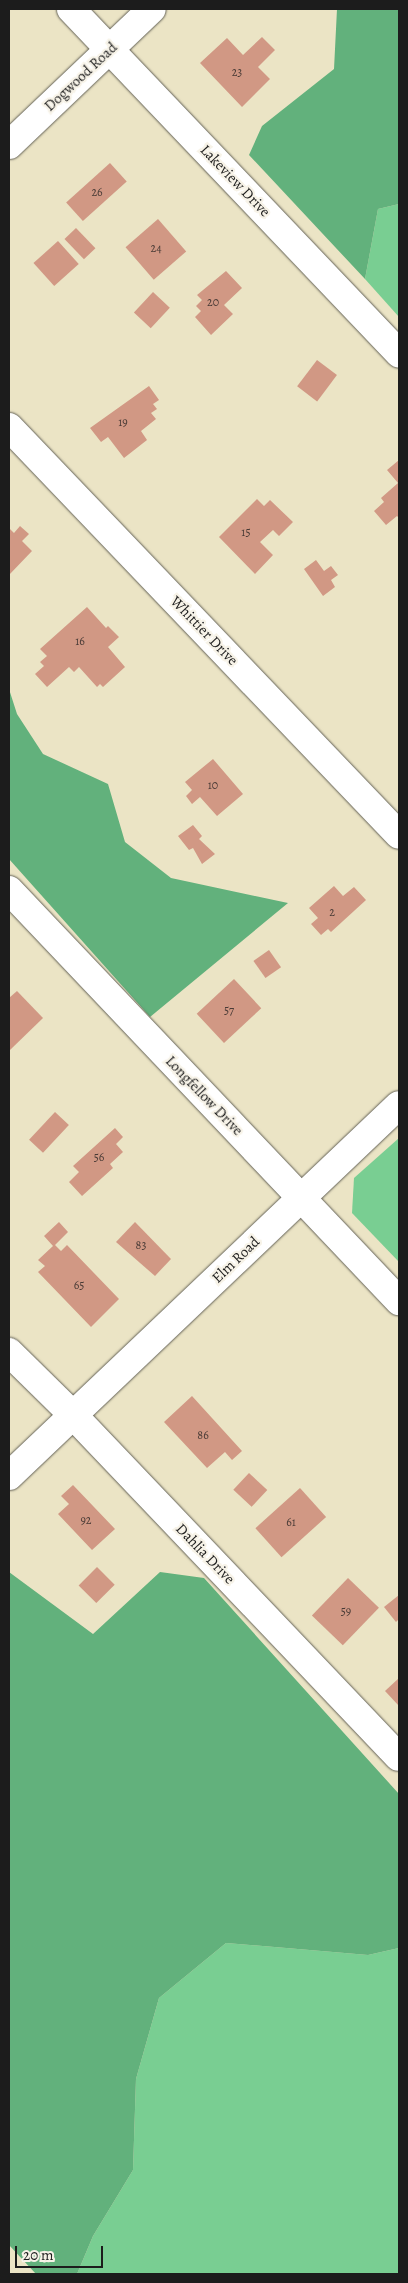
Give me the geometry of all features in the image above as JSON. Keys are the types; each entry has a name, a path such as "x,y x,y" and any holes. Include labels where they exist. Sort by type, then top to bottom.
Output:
{"street":[{"name":"Lakeview Drive","path":"71,9 399,354"},
{"name":"Dogwood Road","path":"9,145 152,9"},
{"name":"Whittier Drive","path":"9,427 399,835"},
{"name":"Longfellow Drive","path":"9,890 399,1302"},
{"name":"Elm Road","path":"9,1476 399,1105"},
{"name":"Dahlia Drive","path":"9,1352 73,1415 399,1758"}],"green space":[{"path":"337,9 399,9 399,204 378,209 365,279 249,155 262,126 334,69"},
{"path":"399,204 399,317 365,279 378,209"},
{"path":"9,689 17,714 43,754 108,784 125,842 171,878 288,903 150,1017 9,859"},
{"path":"399,1138 399,1262 352,1213 354,1178"},
{"path":"9,1572 93,1634 160,1572 204,1578 399,1794 399,1948 368,1955 226,1943 159,1998 136,2079 133,2170 93,2236 77,2274 36,2274 9,2245"},
{"path":"226,1943 368,1955 399,1948 399,2274 77,2274 93,2236 133,2170 136,2079 159,1998"}],"building":[{"path":"262,37 275,50 258,67 270,79 242,107 200,63 227,38 243,55"},
{"path":"110,163 127,182 83,221 66,202"},
{"path":"158,219 186,251 154,280 126,247"},
{"path":"76,228 95,248 84,259 64,239"},
{"path":"58,241 79,264 54,286 33,263"},
{"path":"226,271 242,288 224,305 233,314 211,335 195,317 201,311 196,306 202,300 197,295"},
{"path":"153,292 170,308 151,328 134,312"},
{"path":"317,360 337,375 317,401 297,386"},
{"path":"149,386 159,400 153,404 157,409 151,413 156,419 141,431 147,440 124,458 108,437 101,442 90,428"},
{"path":"399,460 399,518 397,516 386,525 374,511 384,502 381,498 398,483 387,470"},
{"path":"257,499 264,506 270,500 293,522 279,536 273,530 260,542 273,555 255,574 219,537"},
{"path":"20,526 29,534 22,541 32,551 9,575 9,528 14,533"},
{"path":"316,560 324,571 331,566 338,575 331,580 335,587 323,596 304,569"},
{"path":"87,607 106,628 108,626 119,637 108,647 125,667 103,687 100,684 97,687 79,667 74,672 69,667 47,687 35,674 44,666 40,662 47,656 40,649"},
{"path":"213,759 243,794 217,816 200,797 192,804 186,796 192,790 185,782"},
{"path":"193,825 202,836 199,839 215,854 202,864 193,848 189,850 178,836"},
{"path":"334,886 343,896 354,887 366,900 331,932 328,929 321,935 311,924 318,918 309,908"},
{"path":"269,950 281,967 265,978 253,961"},
{"path":"234,979 261,1008 224,1043 197,1014"},
{"path":"17,991 43,1018 9,1051 9,998"},
{"path":"55,1112 69,1125 43,1153 29,1140"},
{"path":"115,1128 123,1137 116,1144 123,1152 110,1164 113,1168 82,1196 69,1182 79,1172 73,1166"},
{"path":"59,1222 68,1232 55,1245 61,1251 67,1245 119,1299 91,1327 38,1272 45,1266 38,1260 53,1246 44,1236"},
{"path":"135,1222 171,1259 155,1276 116,1242"},
{"path":"192,1396 242,1451 232,1460 225,1452 207,1468 164,1422"},
{"path":"249,1473 267,1490 252,1507 233,1490"},
{"path":"73,1485 115,1529 92,1550 58,1514 69,1504 61,1496"},
{"path":"300,1488 326,1517 282,1557 255,1528"},
{"path":"97,1567 115,1585 96,1603 79,1585"},
{"path":"348,1578 379,1608 343,1645 312,1615"},
{"path":"399,1595 399,1619 396,1622 384,1607"},
{"path":"399,1678 399,1706 385,1691"}]}
